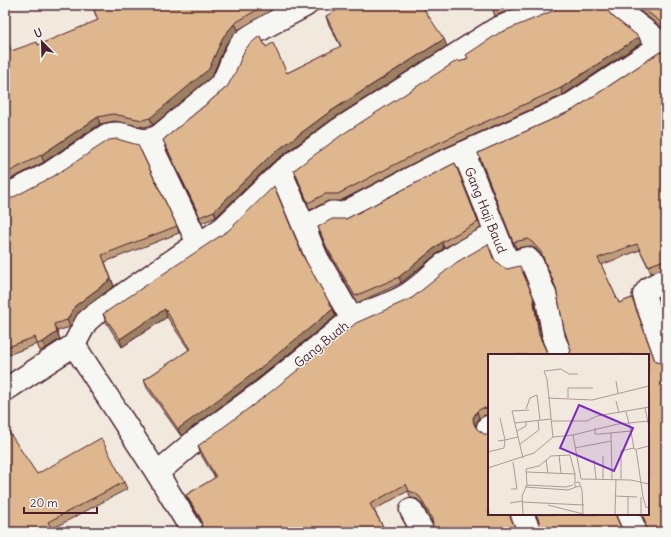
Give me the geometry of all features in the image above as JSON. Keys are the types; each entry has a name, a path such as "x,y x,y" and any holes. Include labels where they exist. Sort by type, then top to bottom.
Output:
{"street":[{"path":"5,196 50,173 107,135 114,132 124,134 141,141 149,141 158,136 221,84 228,73 237,50 246,39 284,11 306,5"},
{"path":"5,390 74,345 86,322 95,314 198,243 207,239 224,227 281,172 338,130 496,29 552,5"},
{"path":"304,227 333,212 344,214 434,166 569,106 664,45 622,13 616,5"},
{"path":"149,141 198,243"},
{"name":"Gang Haji Baud","path":"464,153 495,235 508,262 527,258 532,263 547,299 554,339 561,354"},
{"path":"281,172 317,258 352,319"},
{"name":"Gang Buah","path":"157,473 196,440 263,391 352,319 406,295 424,283 440,267 476,243 495,235"},
{"path":"663,280 649,288 644,295 666,358"},
{"path":"74,345 157,473 193,532"},
{"path":"411,510 423,532"},
{"path":"522,515 530,532"},
{"path":"628,515 636,532"}],"building":[{"path":"92,5 265,5 235,23 223,37 209,69 150,118 142,120 113,114 98,117 41,155 5,174 5,31 11,51 37,42 38,45 98,20"},
{"path":"347,5 421,5 444,39 328,113 270,156 214,211 200,217 163,140 227,87 235,73 245,49 260,36 266,47 273,43 287,73 341,46 326,16"},
{"path":"491,5 503,5 493,9"},
{"path":"560,5 603,5 612,16 639,37 561,88 427,148 338,194 325,194 308,203 294,170 343,134 458,60 460,62 468,58 466,55 499,33 555,10"},
{"path":"638,5 666,5 666,26"},
{"path":"660,52 666,53 666,261 664,260 648,266 637,244 598,258 619,303 632,298 655,361 662,364 666,363 666,532 644,532 646,527 642,515 649,515 649,354 569,354 571,350 564,329 556,288 541,252 528,239 513,242 478,153 573,110"},
{"path":"117,139 138,145 177,226 102,255 111,279 75,306 67,320 54,324 57,332 43,342 37,344 35,337 5,348 5,201 54,176 109,140"},
{"path":"455,163 478,222 442,242 399,277 355,296 326,246 318,227 332,219 346,219"},
{"path":"274,186 303,256 333,309 253,374 178,429 144,380 190,349 165,309 120,339 103,314 229,230"},
{"path":"488,244 493,258 501,266 507,269 520,266 533,296 539,335 548,354 488,354 488,409 483,408 477,411 473,418 477,429 484,434 488,434 488,515 509,515 517,532 431,532 433,526 432,519 420,497 409,491 406,484 370,504 386,532 204,532 201,519 186,495 216,477 198,446 268,394 356,323 412,298 457,262"},
{"path":"7,429 37,474 101,438 124,482 48,522 53,532 5,532 5,430"},
{"path":"536,515 615,515 623,532 538,532 540,527"}]}
